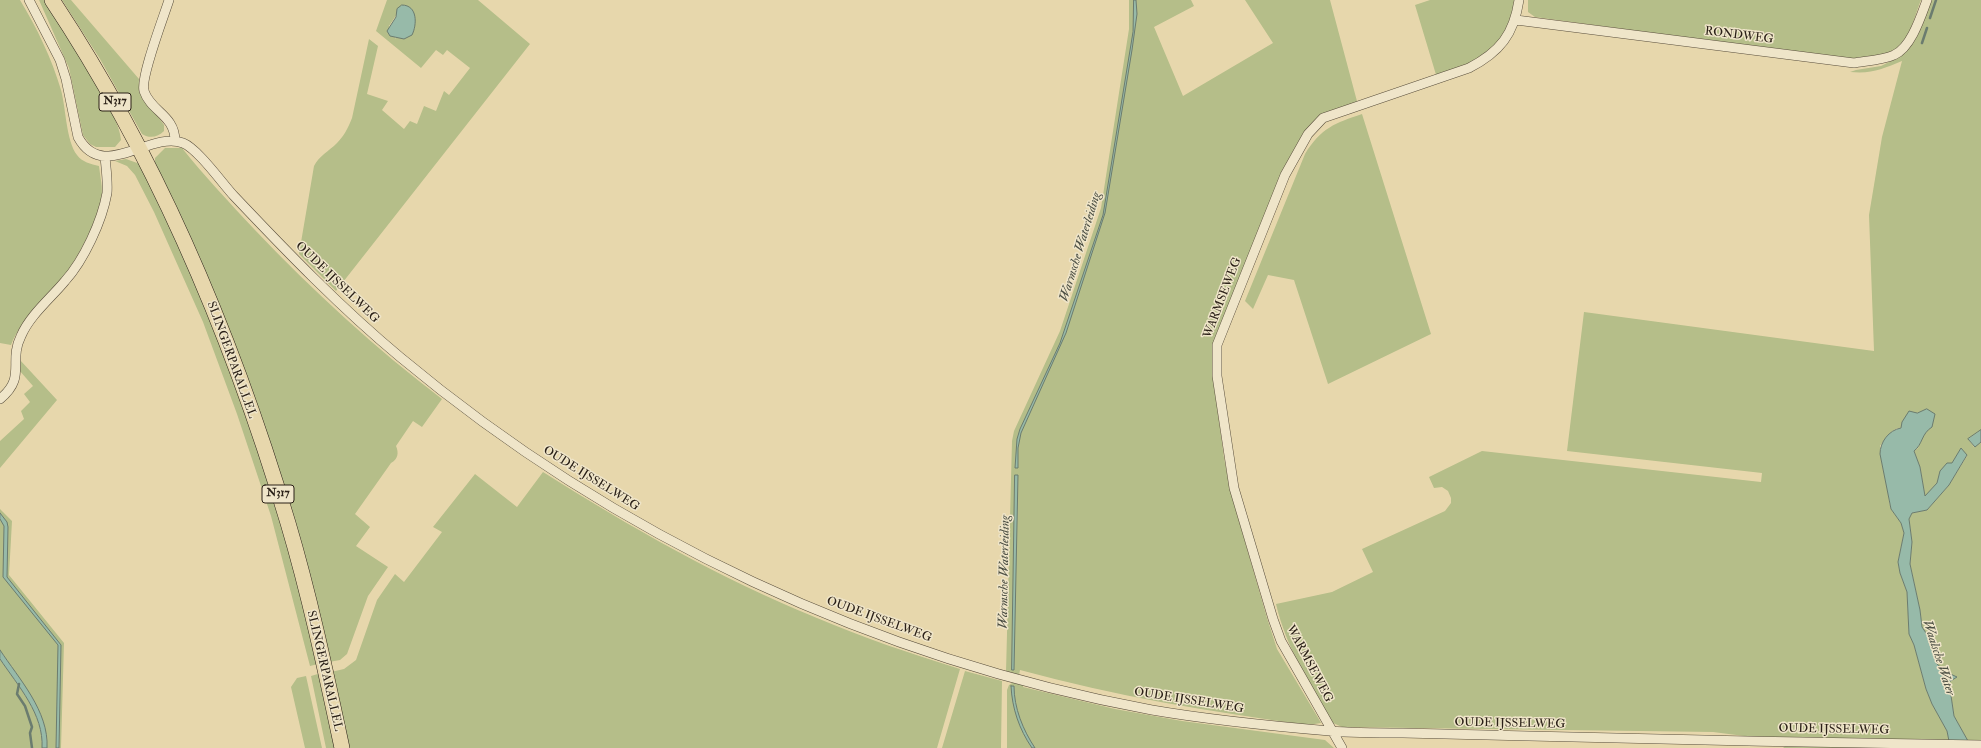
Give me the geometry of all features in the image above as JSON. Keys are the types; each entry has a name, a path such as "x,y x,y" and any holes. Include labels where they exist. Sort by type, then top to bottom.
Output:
{"main road":[{"name":"SLINGERPARALLEL","path":"52,0 112,96 213,308 262,444 290,532 325,670 342,748"}],"street":[{"path":"29,0 60,60 66,79 81,145 96,154 105,157 139,150 158,143 176,141 175,131 171,123 148,98 144,91 143,84 169,0"},
{"name":"WARMSEWEG","path":"1342,748 1281,641 1273,619 1234,488 1217,376 1217,345 1285,175 1308,134 1323,118 1469,68 1480,62 1496,50 1516,20 1518,0"},
{"name":"RONDWEG","path":"1516,20 1854,63 1894,55 1904,48 1917,26 1927,0"},
{"name":"OUDE IJSSELWEG","path":"176,141 184,143 194,151 225,187 304,270 354,317 400,358 470,413 579,488 703,558 815,610 865,630 998,674 1154,710 1333,732 1981,745"},
{"path":"0,399 9,392 14,384 15,352 21,334 34,316 67,279 94,234 102,213 107,192 105,157"}],"green space":[{"path":"0,0 20,0 44,44 63,97 68,133 73,149 81,159 99,166 102,190 100,203 92,227 73,262 61,281 20,327 11,345 0,343"},
{"path":"39,0 46,0 90,70 112,111 121,140 115,147 96,147 90,144 83,135 69,68"},
{"path":"62,0 71,0 139,79 139,86 143,98 164,125 164,131 162,133 151,137 142,134 100,59"},
{"path":"387,0 478,0 530,44 336,291 299,254 314,166 321,156 334,146 346,132 352,118 369,39 378,46 367,94 388,101 382,110 404,129 410,121 417,124 424,106 436,111 444,91 449,95 470,68 447,50 443,55 436,50 421,68 376,31","holes":["397,14 396,39 389,26"]},
{"path":"1129,0 1191,0 1194,6 1154,27 1183,96 1273,43 1245,0 1330,0 1358,105 1312,123 1214,344 1212,366 1224,458 1231,493 1267,618 1277,649 1321,723 1308,725 1235,715 1091,688 1020,670 1019,675 1006,672 1012,441 1014,431 1060,331 1101,208 1129,29"},
{"path":"1430,0 1514,0 1513,10 1506,32 1484,57 1437,78 1415,5"},
{"path":"1528,0 1921,0 1909,32 1900,46 1887,54 1850,60 1535,17 1528,12"},
{"path":"1929,0 1981,0 1981,430 1968,439 1974,447 1981,442 1981,742 1968,741 1954,716 1949,682 1956,677 1946,672 1937,664 1928,636 1922,627 1920,610 1910,564 1912,542 1909,519 1912,513 1927,510 1949,485 1967,456 1961,448 1952,464 1940,471 1937,483 1925,497 1920,467 1914,451 1918,448 1924,432 1903,428 1899,428 1891,433 1880,446 1882,464 1888,487 1891,509 1901,523 1904,533 1898,562 1900,573 1907,592 1909,634 1914,645 1926,689 1932,704 1947,731 1949,741 1760,738 1713,732 1342,727 1333,723 1307,680 1292,651 1280,620 1276,604 1332,592 1373,572 1362,549 1445,511 1451,503 1451,498 1448,491 1442,487 1434,488 1429,477 1482,451 1761,482 1762,473 1567,451 1584,312 1874,351 1869,215 1882,137 1902,61 1871,72 1850,72 1881,66 1895,59"},
{"path":"1362,114 1431,334 1328,384 1294,280 1268,275 1253,309 1245,301 1305,154 1323,132 1344,120"},
{"path":"165,148 182,148 227,200 299,275 393,360 442,399 422,427 413,421 396,446 398,453 396,458 355,514 370,527 356,546 388,567 368,596 347,654 340,660 329,662 241,370 200,258 155,163 155,158"},
{"path":"126,159 140,164 175,235 207,311 250,422 298,580 318,664 310,666 271,516 237,414 203,322 154,212 135,175 127,166 115,161"},
{"path":"20,360 57,400 0,468 0,441 24,419 21,411 30,402 24,394 33,386 19,370"},
{"path":"543,472 609,513 677,551 781,603 906,652 960,669 937,748 347,748 331,672 344,669 356,660 377,600 395,574 404,582 442,532 433,527 475,474 517,507"},
{"path":"0,509 12,521 9,575 64,643 61,748 47,748 47,738 24,686 0,650"},
{"path":"0,659 22,690 34,712 42,736 42,748 0,748"},
{"path":"965,671 1002,681 1001,748 942,748"},
{"path":"321,673 337,748 326,748 311,676"},
{"path":"306,676 322,748 305,748 291,687 297,678"},
{"path":"1014,682 1024,684 1023,687 1115,709 1182,721 1325,740 1334,748 1007,748 1007,690 1009,685"},
{"path":"1786,745 1944,748 1783,748"}],"shaded area":[{"path":"1134,0 1136,0 1137,14 1105,213 1066,333 1021,433 1018,448 1018,468 1015,468 1017,439 1020,429 1060,343 1103,215 1133,32"},
{"path":"402,5 411,8 415,16 414,31 412,35 404,39 390,36 387,31 396,17 397,9"},
{"path":"1927,409 1935,414 1932,427 1928,430 1914,451 1920,467 1925,496 1937,483 1940,471 1947,463 1952,463 1961,448 1967,455 1949,485 1927,510 1912,513 1909,519 1912,542 1910,564 1920,610 1922,627 1928,636 1937,664 1946,672 1957,677 1949,682 1954,716 1968,741 1949,741 1947,731 1932,704 1926,689 1914,645 1909,634 1907,592 1900,573 1898,562 1904,533 1901,523 1891,509 1880,454 1883,441 1893,431 1901,428 1902,422 1909,411 1917,413"},
{"path":"1981,430 1981,442 1975,447 1968,439"},
{"path":"1015,475 1018,475 1014,670 1012,670"},
{"path":"0,513 7,522 8,527 7,577 61,645 59,748 56,748 58,645 3,577 4,526 0,519"},
{"path":"0,650 24,684 38,708 46,734 47,748 42,748 42,736 34,712 22,690 0,659"},
{"path":"1011,686 1014,686 1017,711 1035,748 1032,748 1027,741 1020,726 1013,702"}],"waterway":[{"path":"1930,18 1936,0"},
{"path":"1922,43 1927,28"},
{"path":"19,684 17,694 25,706 32,727 30,733 32,748"}],"water label":[{"name":"Warmsche Waterleiding","path":"1081,247"},
{"name":"Warmsche Waterleiding","path":"1005,572"},
{"name":"Waalsche Water","path":"1938,658"}]}
